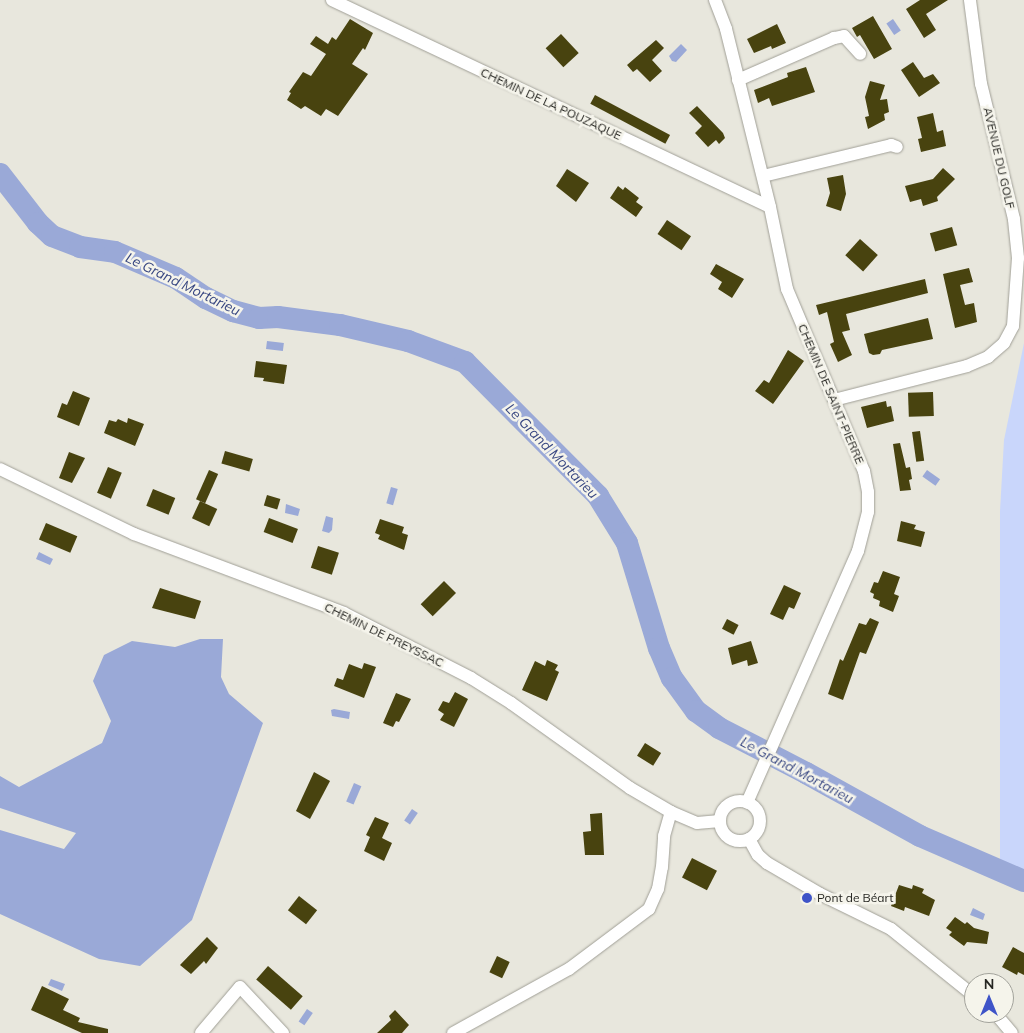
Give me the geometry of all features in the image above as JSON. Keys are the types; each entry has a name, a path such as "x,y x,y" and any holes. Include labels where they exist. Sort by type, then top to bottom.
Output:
{"street":[{"name":"CHEMIN DE LA POUZAQUE","path":"332,0 770,207"},
{"name":"CHEMIN DE SAINT-PIERRE","path":"715,0 738,80 770,207 786,289 864,471 868,512 858,551 747,803"},
{"name":"AVENUE DU GOLF","path":"834,400 967,366 988,357 1004,343 1013,326 1018,258 1014,219 981,84 970,0"},
{"path":"738,80 834,38 844,36 860,54"},
{"path":"762,176 892,145 897,147"},
{"name":"CHEMIN DE PREYSSAC","path":"0,469 134,534 344,614 429,655 511,703 630,788 672,812 697,823 720,821"},
{"path":"740,802 747,803 756,811 759,823 754,835 749,839 732,840 723,832 720,821 721,815 728,805 740,802"},
{"path":"453,1033 569,968 649,909 658,890 664,836 672,812"},
{"path":"749,839 758,855 767,863 820,894 891,929 964,988"},
{"path":"201,1033 240,987 283,1033"},
{"path":"1004,1023 1012,1033"}],"shaded area":[{"path":"893,19 901,31 894,35 886,23"},
{"path":"681,44 687,50 676,62 672,61 669,56"},
{"path":"267,341 284,343 283,351 266,349"},
{"path":"1024,343 1024,873 1000,863 1000,511 1004,440"},
{"path":"927,470 940,479 936,486 922,477"},
{"path":"391,487 398,489 393,505 386,503"},
{"path":"286,504 300,509 298,516 285,513"},
{"path":"326,516 333,518 332,530 329,533 322,531"},
{"path":"39,552 53,559 50,565 36,559"},
{"path":"200,639 223,639 221,677 229,694 263,723 192,920 140,966 99,959 0,914 0,830 64,849 76,833 0,808 0,776 19,787 102,743 111,721 93,681 104,655 132,641 175,647"},
{"path":"331,710 350,712 349,719 332,716"},
{"path":"354,783 361,786 354,805 346,801"},
{"path":"412,809 418,813 410,825 404,821"},
{"path":"973,908 985,914 983,920 970,915"},
{"path":"51,979 65,984 62,991 48,985"},
{"path":"307,1009 313,1013 304,1025 299,1021"}],"building":[{"path":"920,0 948,0 926,14 936,30 924,38 906,9"},
{"path":"873,16 892,49 874,59 860,35 857,37 852,28"},
{"path":"350,19 373,33 365,50 363,48 352,64 368,74 338,116 326,109 321,116 305,106 301,109 287,100 291,93 289,92 303,72 311,76 326,54 310,44 316,36 328,44 332,37 336,40"},
{"path":"777,24 786,43 772,49 771,46 754,53 747,39"},
{"path":"561,34 579,53 563,67 546,48"},
{"path":"656,40 664,48 652,60 662,71 650,82 637,69 633,72 627,65"},
{"path":"913,62 924,78 933,74 940,83 919,97 901,70"},
{"path":"806,67 815,92 772,106 769,98 758,103 754,90 788,77 787,73"},
{"path":"870,81 885,85 880,100 887,99 889,112 884,114 885,120 868,129 865,117 869,116 865,97"},
{"path":"595,95 670,135 665,144 590,104"},
{"path":"697,106 723,133 725,138 719,144 716,140 708,147 695,133 702,126 689,113"},
{"path":"933,113 937,132 943,130 946,146 921,152 918,139 922,138 917,117"},
{"path":"943,168 955,179 937,197 938,201 923,206 921,199 910,202 905,186 933,179"},
{"path":"567,169 589,183 576,202 556,186"},
{"path":"843,175 846,194 841,211 826,206 830,193 827,178"},
{"path":"618,186 623,190 625,187 639,198 636,202 643,207 636,217 610,198"},
{"path":"667,220 691,236 682,250 657,234"},
{"path":"952,227 957,245 935,252 930,233"},
{"path":"860,239 878,255 863,271 845,255"},
{"path":"716,264 744,279 732,298 718,289 722,282 710,274"},
{"path":"969,268 973,282 960,285 965,305 974,303 977,322 955,328 943,274"},
{"path":"925,279 928,293 846,314 850,330 842,332 852,355 838,362 830,344 834,342 827,312 819,315 816,305"},
{"path":"928,318 933,339 882,350 880,354 873,355 869,353 864,334"},
{"path":"788,350 804,361 773,404 755,391 764,380 769,383"},
{"path":"256,361 287,365 284,384 263,381 264,378 254,377"},
{"path":"73,391 90,398 79,426 57,417 62,403 67,405"},
{"path":"933,392 934,416 909,417 908,393"},
{"path":"886,401 887,407 891,406 894,421 867,428 861,407"},
{"path":"128,418 144,424 135,446 104,433 109,420 116,422 118,419 127,423"},
{"path":"920,431 924,461 916,462 912,432"},
{"path":"900,443 906,468 910,467 912,479 909,480 911,490 900,491 893,444"},
{"path":"225,451 253,459 249,471 221,463"},
{"path":"69,452 85,458 72,483 59,478"},
{"path":"108,467 122,473 111,499 97,493"},
{"path":"209,470 218,474 205,503 196,499"},
{"path":"153,489 175,498 169,515 146,506"},
{"path":"267,495 280,499 277,510 264,506"},
{"path":"200,501 217,509 209,526 192,518"},
{"path":"269,518 298,529 293,543 264,532"},
{"path":"380,519 404,527 402,533 408,535 404,550 378,539 380,535 375,533"},
{"path":"901,521 916,525 914,529 925,532 921,547 897,541"},
{"path":"46,523 77,536 70,553 39,540"},
{"path":"318,546 339,553 332,575 311,568"},
{"path":"883,571 900,577 894,594 899,596 893,612 879,606 880,601 873,598 874,594 870,592 874,582 878,583"},
{"path":"444,581 456,593 433,616 421,604"},
{"path":"784,585 801,593 794,609 789,607 783,620 770,614"},
{"path":"160,588 201,601 195,619 152,608"},
{"path":"870,618 879,622 866,654 860,652 843,700 828,694 840,659 843,661 859,623 866,625"},
{"path":"727,619 739,625 734,635 722,629"},
{"path":"751,641 758,663 748,666 747,660 732,665 728,648"},
{"path":"547,660 558,665 555,670 559,672 547,701 522,690 535,661 545,666"},
{"path":"364,663 376,667 364,698 334,686 337,678 343,680 349,664 362,669"},
{"path":"455,692 468,699 454,727 440,720 444,714 438,710 443,701 449,703"},
{"path":"396,693 411,699 399,722 396,721 393,727 383,723"},
{"path":"645,743 661,753 653,766 637,756"},
{"path":"314,772 330,781 310,819 296,811"},
{"path":"602,813 604,855 585,855 583,832 591,831 590,814"},
{"path":"375,817 389,823 382,838 392,843 384,861 364,851 370,837 366,835"},
{"path":"692,858 717,871 707,890 682,878"},
{"path":"899,885 912,889 913,885 924,889 922,893 935,900 929,916 905,907 904,911 891,906"},
{"path":"299,896 317,910 306,924 288,910"},
{"path":"955,917 965,924 967,922 974,928 989,932 987,944 967,942 964,946 949,935 952,932 946,928"},
{"path":"207,937 218,948 206,964 204,961 191,974 180,965"},
{"path":"1013,947 1024,953 1024,975 1018,972 1017,975 1002,967"},
{"path":"497,956 510,962 502,978 489,972"},
{"path":"268,966 303,996 291,1010 256,980"},
{"path":"42,986 69,999 63,1010 80,1018 78,1022 108,1029 108,1033 82,1033 31,1010"},
{"path":"395,1010 409,1025 402,1033 377,1033 391,1020 389,1016"}],"waterway":[{"name":"Le Grand Mortarieu","path":"0,174 38,223 52,236 80,247 115,252 176,278 206,298 233,311 259,318 278,317 340,325 408,341 465,362 598,496 627,543 659,648 672,678 696,711 719,728 806,773 920,836 1024,881"}],"place":[{"name":"Pont de Béart","path":"807,898"}]}
